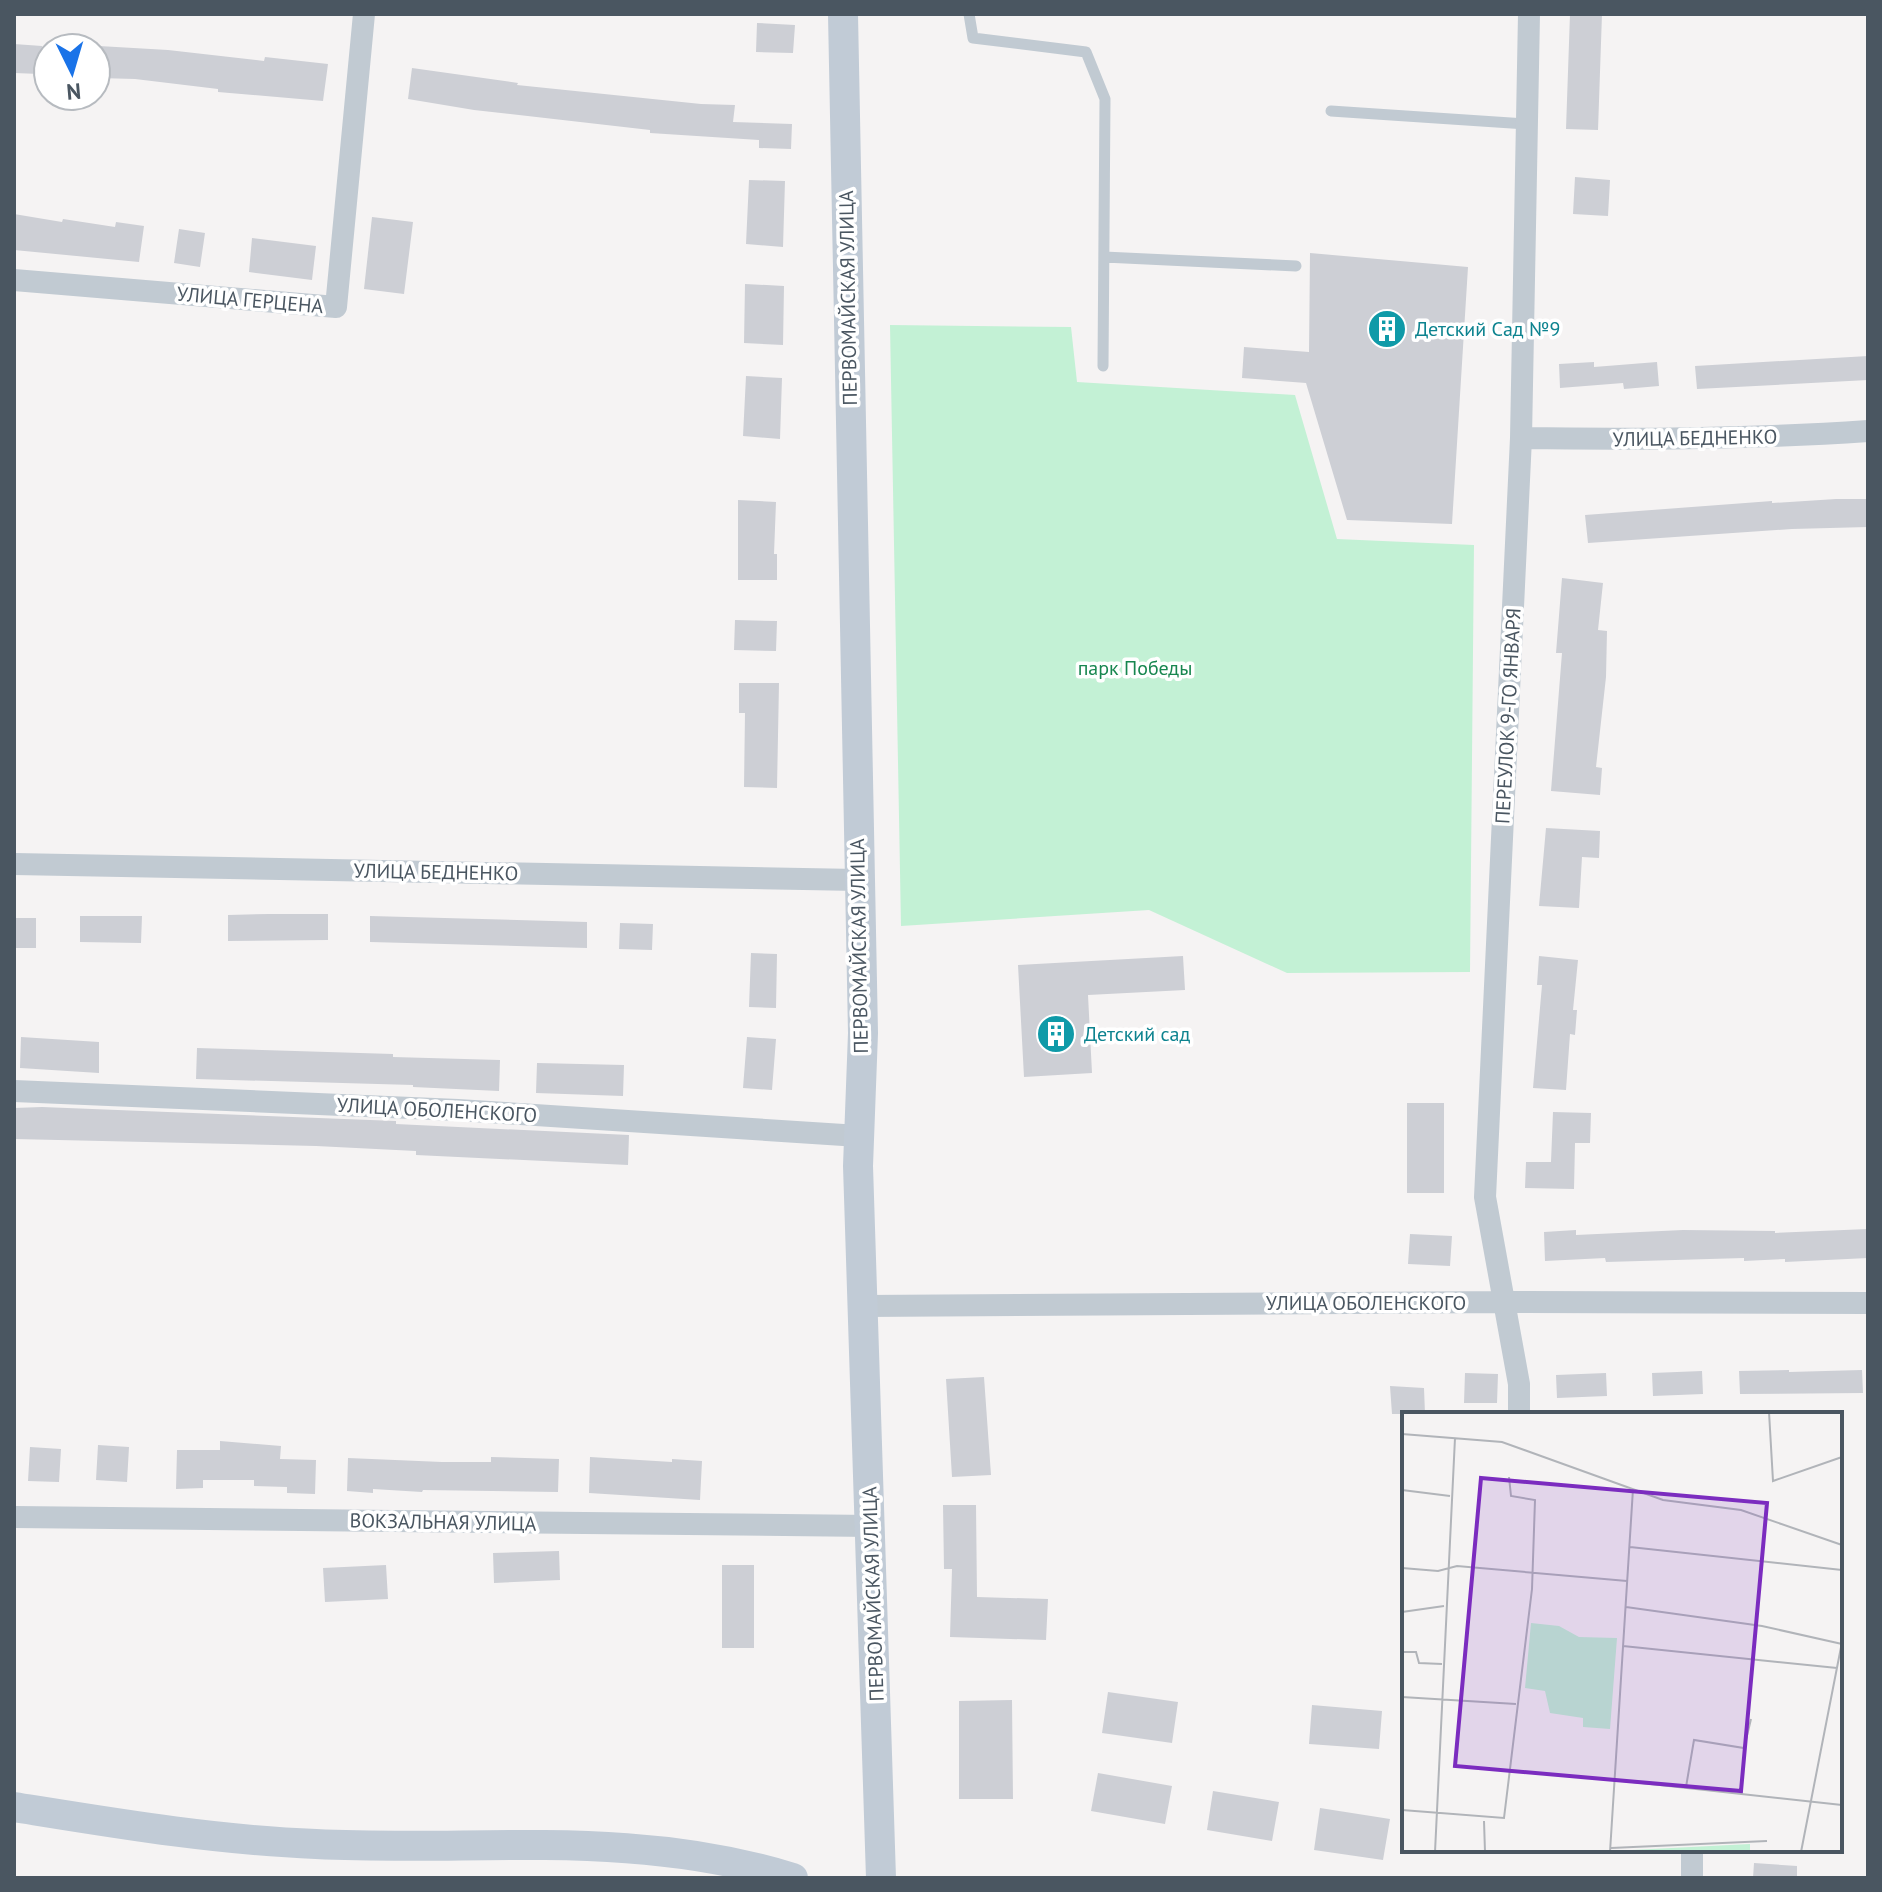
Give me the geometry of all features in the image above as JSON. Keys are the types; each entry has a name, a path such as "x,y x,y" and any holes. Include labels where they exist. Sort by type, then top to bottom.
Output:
{"main road":[{"name":"ПЕРВОМАЙСКАЯ УЛИЦА","path":"843,14 863,1033 859,1136 881,1878"},
{"path":"14,1807 164,1831 314,1844 405,1846 526,1843 677,1852 793,1878"}],"street":[{"name":"УЛИЦА ГЕРЦЕНА","path":"14,280 336,307 364,14"},
{"name":"ПЕРЕУЛОК 9-ГО ЯНВАРЯ","path":"1519,1412 1519,1384 1485,1197 1521,438 1529,14"},
{"name":"УЛИЦА БЕДНЕНКО","path":"1521,438 1625,440 1868,431"},
{"name":"УЛИЦА БЕДНЕНКО","path":"14,864 858,880"},
{"name":"УЛИЦА ОБОЛЕНСКОГО","path":"14,1091 458,1110 859,1136"},
{"name":"УЛИЦА ОБОЛЕНСКОГО","path":"863,1306 1868,1303"},
{"name":"ВОКЗАЛЬНАЯ УЛИЦА","path":"14,1517 872,1526"},
{"path":"1692,1852 1692,1878"}],"lane":[{"path":"969,14 973,38 1086,52 1105,99 1103,366"},
{"path":"1331,111 1527,124"},
{"path":"1104,257 1296,266"}],"green space":[{"name":"парк Победы","path":"890,325 1071,327 1077,382 1295,395 1337,539 1474,545 1470,972 1287,973 1149,910 901,926"}],"building":[{"path":"1570,14 1602,14 1598,130 1566,129"},
{"path":"757,23 795,25 793,53 756,52"},
{"path":"14,44 32,45 32,74 14,73"},
{"path":"112,47 328,64 323,101 218,92 218,89 112,78"},
{"path":"412,68 517,85 735,105 733,122 792,124 791,149 759,148 759,140 650,133 650,130 474,110 408,99"},
{"path":"1575,177 1610,180 1608,216 1573,214"},
{"path":"749,180 785,181 783,247 746,244"},
{"path":"14,214 115,227 116,222 144,226 139,262 14,250"},
{"path":"372,217 413,222 404,294 364,289"},
{"path":"179,229 205,233 200,267 174,263"},
{"path":"252,238 316,246 312,280 249,272"},
{"name":"Детский Сад №9","path":"1310,253 1468,267 1452,524 1347,520 1306,383 1242,378 1244,347 1309,352"},
{"path":"745,284 784,286 783,345 744,343"},
{"path":"1868,356 1868,380 1697,389 1695,366"},
{"path":"1594,362 1594,367 1657,362 1659,386 1624,389 1623,383 1560,388 1559,364"},
{"path":"746,376 782,378 780,439 743,436"},
{"path":"1868,499 1868,527 1588,543 1585,515"},
{"path":"738,500 776,502 774,554 777,554 777,580 738,580"},
{"path":"1562,578 1603,583 1598,630 1607,631 1606,677 1596,767 1602,768 1600,795 1551,791 1562,653 1556,653"},
{"path":"735,620 777,621 776,651 734,650"},
{"path":"739,683 779,683 777,788 744,787 745,713 739,713"},
{"path":"1546,828 1600,831 1599,858 1582,857 1579,908 1539,906"},
{"path":"328,914 328,940 228,941 228,915"},
{"path":"80,916 142,916 141,943 80,942"},
{"path":"370,916 587,922 587,948 370,942"},
{"path":"14,918 36,918 36,948 14,948"},
{"path":"620,923 653,924 652,950 619,949"},
{"path":"751,953 777,954 776,1008 749,1007"},
{"name":"Детский сад","path":"1183,956 1185,990 1088,995 1092,1073 1024,1077 1018,965"},
{"path":"1539,956 1578,960 1573,1010 1577,1010 1575,1035 1570,1034 1566,1090 1533,1088 1542,985 1537,985"},
{"path":"21,1037 99,1042 99,1073 20,1068"},
{"path":"747,1037 776,1039 772,1090 743,1088"},
{"path":"197,1048 500,1060 499,1091 413,1085 196,1079"},
{"path":"537,1063 624,1065 623,1096 536,1093"},
{"path":"1407,1103 1444,1103 1444,1193 1407,1193"},
{"path":"14,1108 396,1121 396,1124 629,1135 628,1165 416,1155 416,1151 316,1146 14,1139"},
{"path":"1553,1112 1591,1113 1590,1143 1575,1143 1574,1189 1525,1188 1526,1162 1551,1162"},
{"path":"1868,1229 1868,1258 1785,1262 1785,1259 1744,1261 1744,1258 1545,1261 1544,1232 1576,1230 1576,1235 1683,1230 1775,1233"},
{"path":"1410,1234 1452,1236 1450,1266 1408,1264"},
{"path":"1862,1370 1863,1393 1740,1394 1739,1371"},
{"path":"1702,1371 1703,1394 1653,1396 1652,1373"},
{"path":"1465,1373 1498,1374 1497,1403 1464,1403"},
{"path":"1606,1373 1607,1396 1557,1398 1556,1375"},
{"path":"984,1377 991,1475 952,1477 946,1379"},
{"path":"1390,1386 1424,1388 1425,1412 1392,1414"},
{"path":"220,1441 281,1446 280,1459 316,1460 315,1494 287,1493 287,1487 254,1486 254,1480 203,1480 203,1488 176,1489 177,1450 220,1450"},
{"path":"98,1445 129,1447 127,1482 96,1480"},
{"path":"30,1447 61,1449 59,1482 28,1481"},
{"path":"491,1457 559,1459 558,1492 347,1491 348,1458 491,1462"},
{"path":"590,1457 702,1461 700,1500 589,1493"},
{"path":"943,1505 976,1505 977,1597 1048,1599 1046,1640 950,1637 952,1569 944,1569"},
{"path":"559,1551 560,1580 494,1583 493,1553"},
{"path":"386,1565 388,1599 325,1602 323,1568"},
{"path":"722,1565 754,1565 754,1648 722,1648"},
{"path":"1108,1692 1178,1702 1172,1743 1102,1733"},
{"path":"1012,1700 1013,1799 959,1799 959,1701"},
{"path":"1312,1705 1382,1711 1379,1749 1309,1744"},
{"path":"1098,1773 1172,1786 1165,1824 1091,1811"},
{"path":"1213,1791 1279,1802 1272,1841 1207,1830"},
{"path":"1320,1808 1390,1819 1383,1860 1314,1850"},
{"path":"1754,1863 1797,1866 1797,1878 1753,1878"}],"place":[{"name":"Детский Сад №9","path":"1387,329"},
{"name":"Детский сад","path":"1056,1034"}]}
